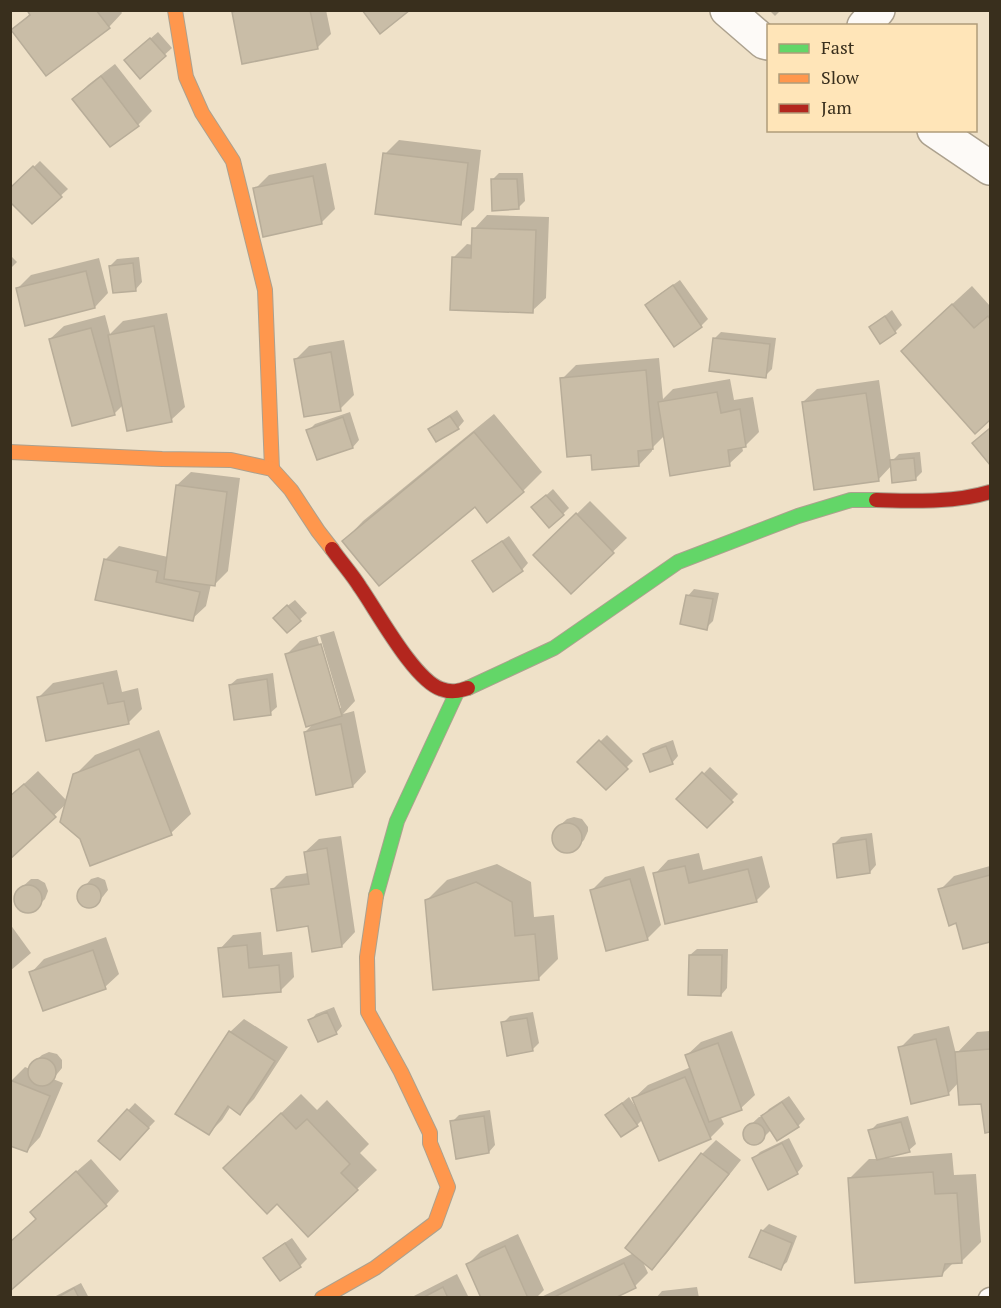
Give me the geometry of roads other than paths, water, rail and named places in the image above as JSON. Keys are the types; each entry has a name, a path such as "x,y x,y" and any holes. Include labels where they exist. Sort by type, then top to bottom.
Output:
{"street":[{"path":"175,10 186,77 202,113 233,161 265,290 272,469"},
{"path":"727,10 767,43"},
{"path":"866,24 878,10"},
{"path":"937,132 990,168"},
{"path":"10,452 231,460 272,469 291,490 318,531 360,586 391,636 417,668 440,690 457,692 475,686 554,648 678,562 798,516 851,500 926,501 990,492"},
{"path":"322,1298 375,1268 435,1223 448,1187 430,1143 430,1133 368,1011 367,957 377,892 397,821 457,692"}]}
